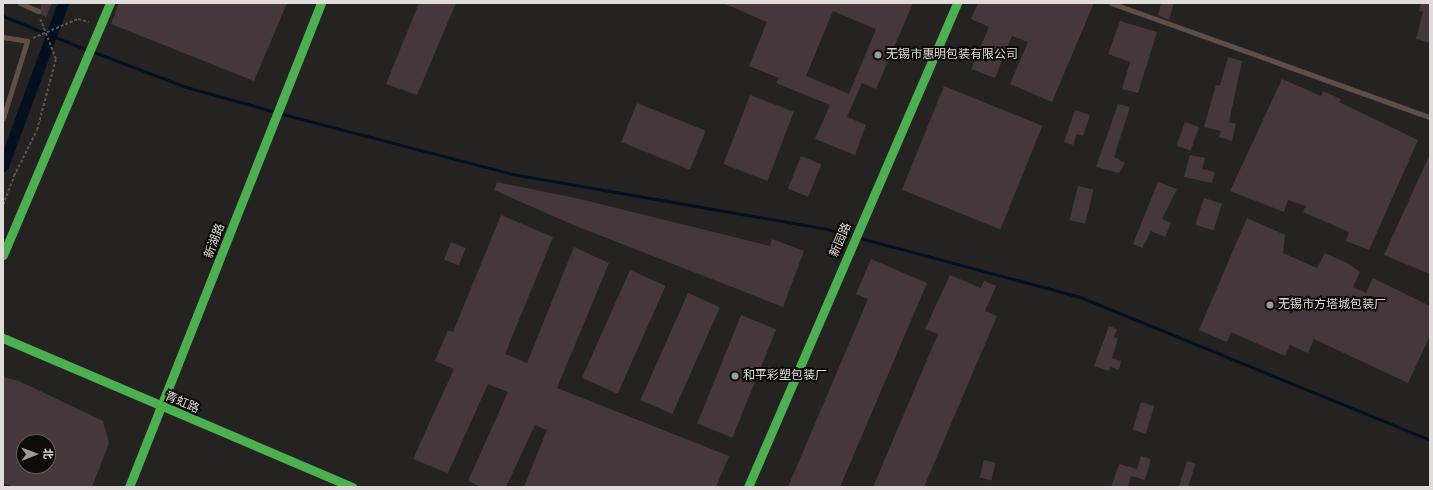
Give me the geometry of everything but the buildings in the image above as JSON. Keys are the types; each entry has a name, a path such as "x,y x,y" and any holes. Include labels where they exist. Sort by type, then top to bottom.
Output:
{"street":[{"path":"3,255 110,3"},
{"name":"新湖路","path":"129,487 162,408 321,3"},
{"name":"新园路","path":"748,487 957,3"},
{"name":"青虹路","path":"3,338 162,408 353,487"}],"lane":[{"path":"20,3 38,11"},
{"path":"1111,3 1430,116"},
{"path":"3,37 27,41 3,118"}],"path":[{"path":"3,205 14,176 37,130 56,58 38,11"},
{"path":"27,41 78,19 101,25"}],"waterway":[{"path":"3,166 63,3"},
{"path":"3,16 85,49"},
{"path":"94,52 186,87 272,111"},
{"path":"282,114 512,174 823,228 853,236"},
{"path":"860,238 1080,297 1430,440"}],"traffic: fast":[{"path":"3,255 110,3"},
{"path":"129,487 321,3"},
{"path":"748,487 957,3"},
{"path":"3,338 353,487"}],"place":[{"name":"无锡市惠明包装有限公司","path":"878,55"},
{"name":"无锡市方塔城包装厂","path":"1270,305"},
{"name":"和平彩塑包装厂","path":"735,376"}]}
